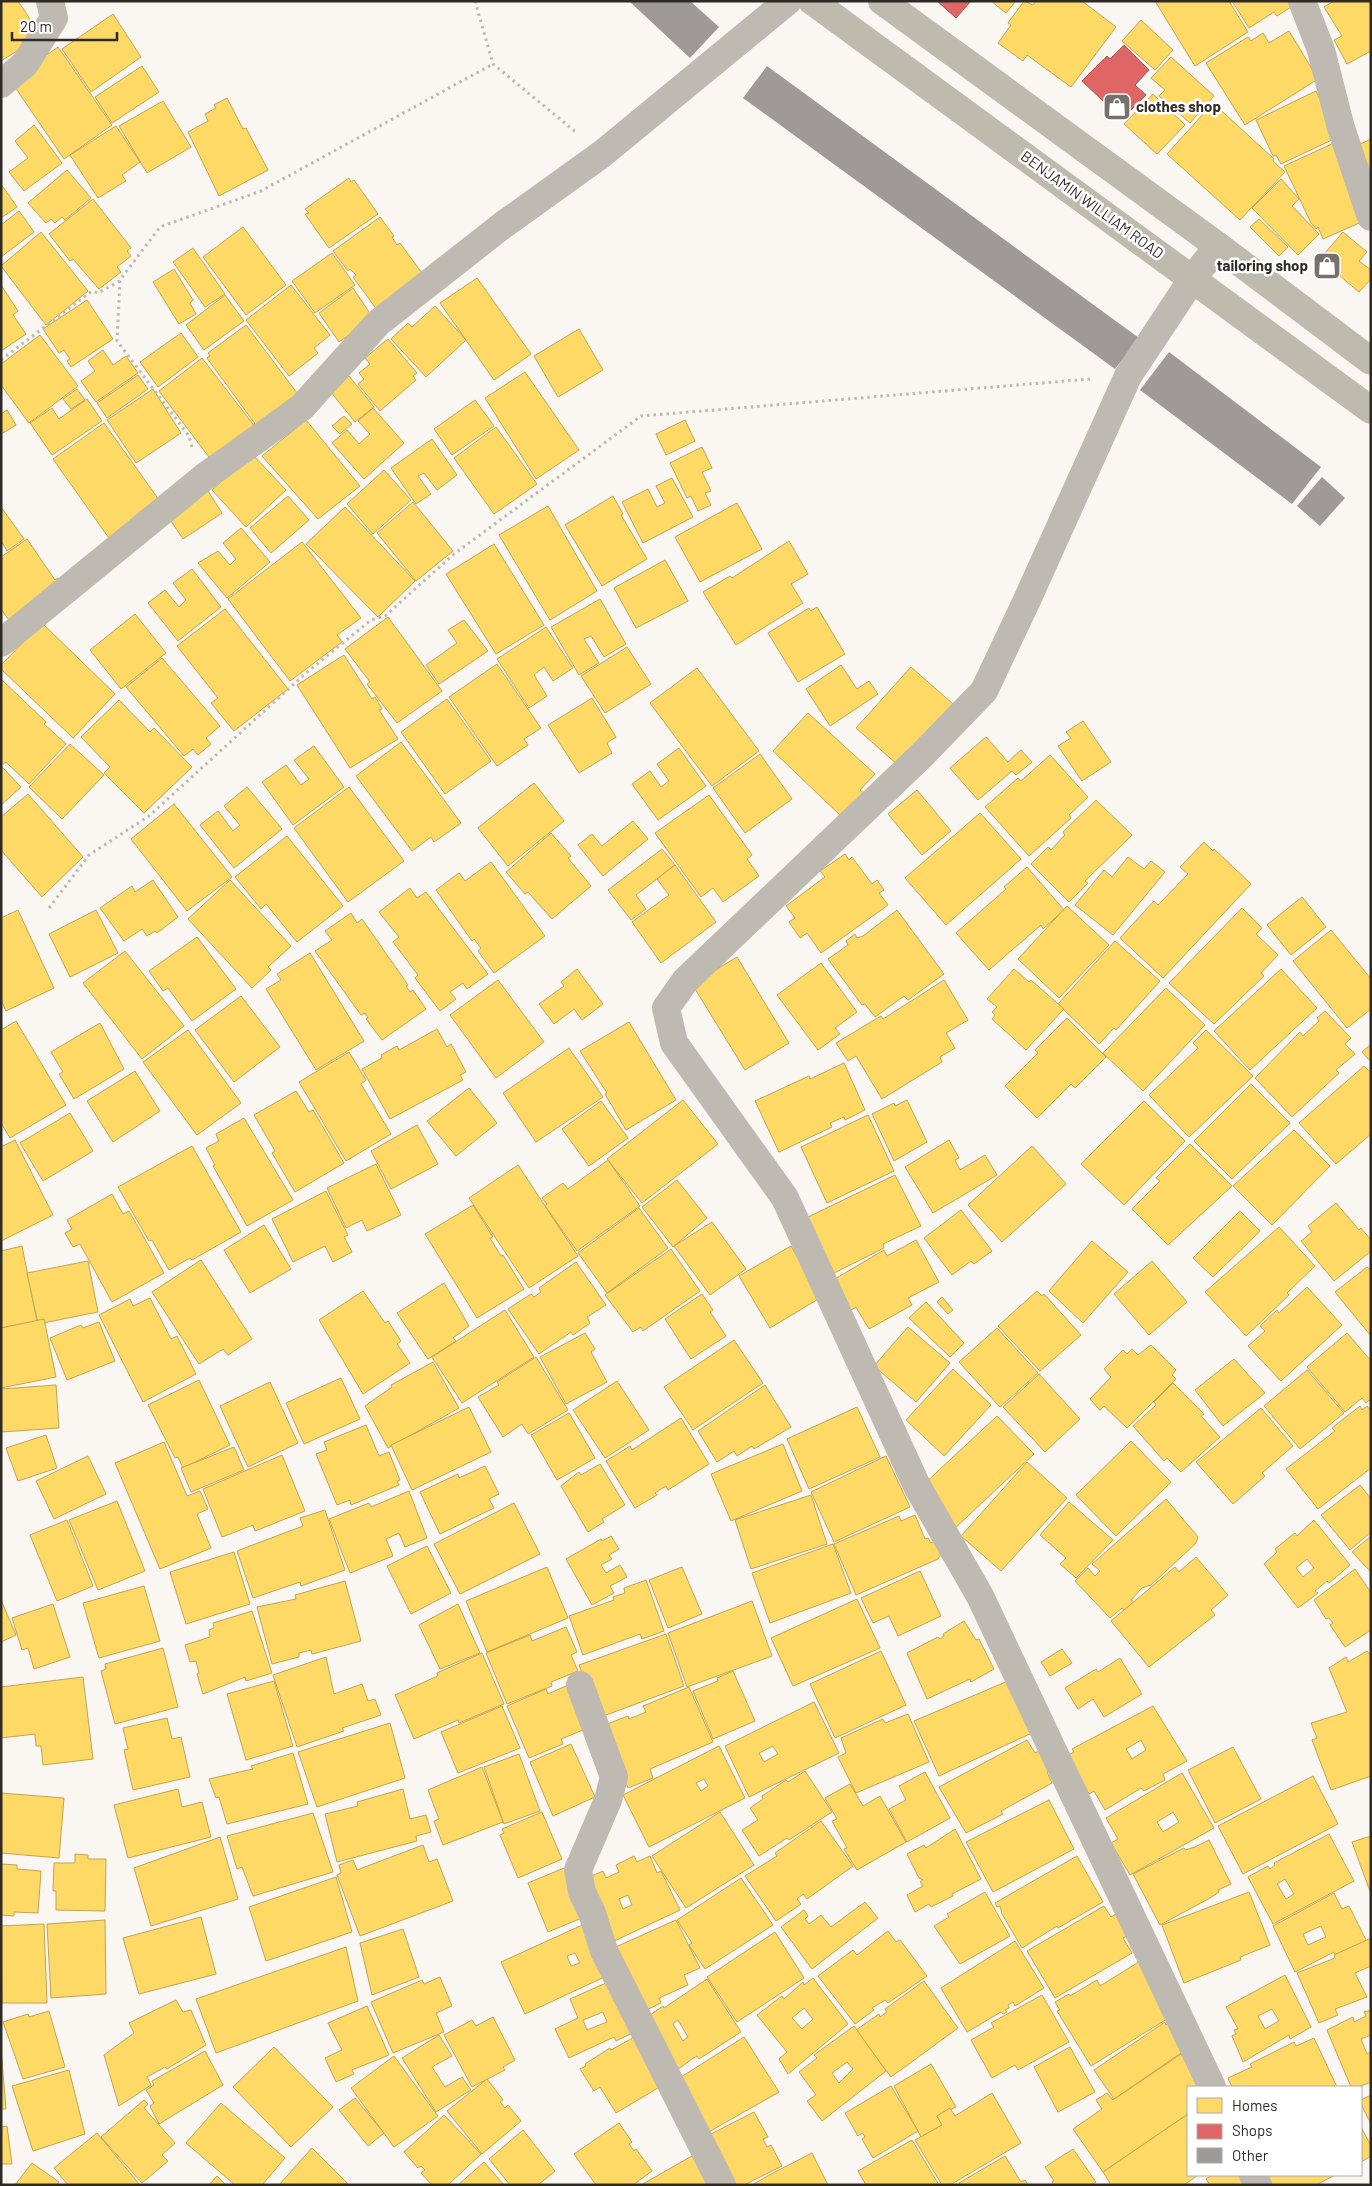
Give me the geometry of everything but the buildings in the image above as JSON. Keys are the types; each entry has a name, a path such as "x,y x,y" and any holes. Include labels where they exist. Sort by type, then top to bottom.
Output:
{"main road":[{"name":"BENJAMIN WILLIAM ROAD","path":"812,1 1371,410"},
{"path":"882,1 1218,246 1371,361"}],"street":[{"path":"1,84 25,64 54,18 50,1"},
{"path":"1,643 203,478 302,407 378,323 503,225 602,154 788,1"},
{"path":"1302,1 1321,50 1341,128 1371,216"},
{"path":"1212,2086 980,1596 916,1486 786,1198 674,1043 666,1008 685,981 922,754 984,691 1028,600 1128,376 1193,278 1218,246"},
{"path":"580,1685 614,1777 608,1800 578,1870 582,1892 608,1959 722,2185"}],"path":[{"path":"475,1 493,64 602,154"},
{"path":"1,360 92,290 98,293 120,280 160,227 261,191 493,64"},
{"path":"120,280 117,341 151,383 188,436 203,478"},
{"path":"49,908 89,855 149,816 306,673 371,620 385,616 454,554 641,416 1128,376"}],"place":[{"name":"clothes shop","path":"1117,107"},
{"name":"tailoring shop","path":"1327,266"}]}
